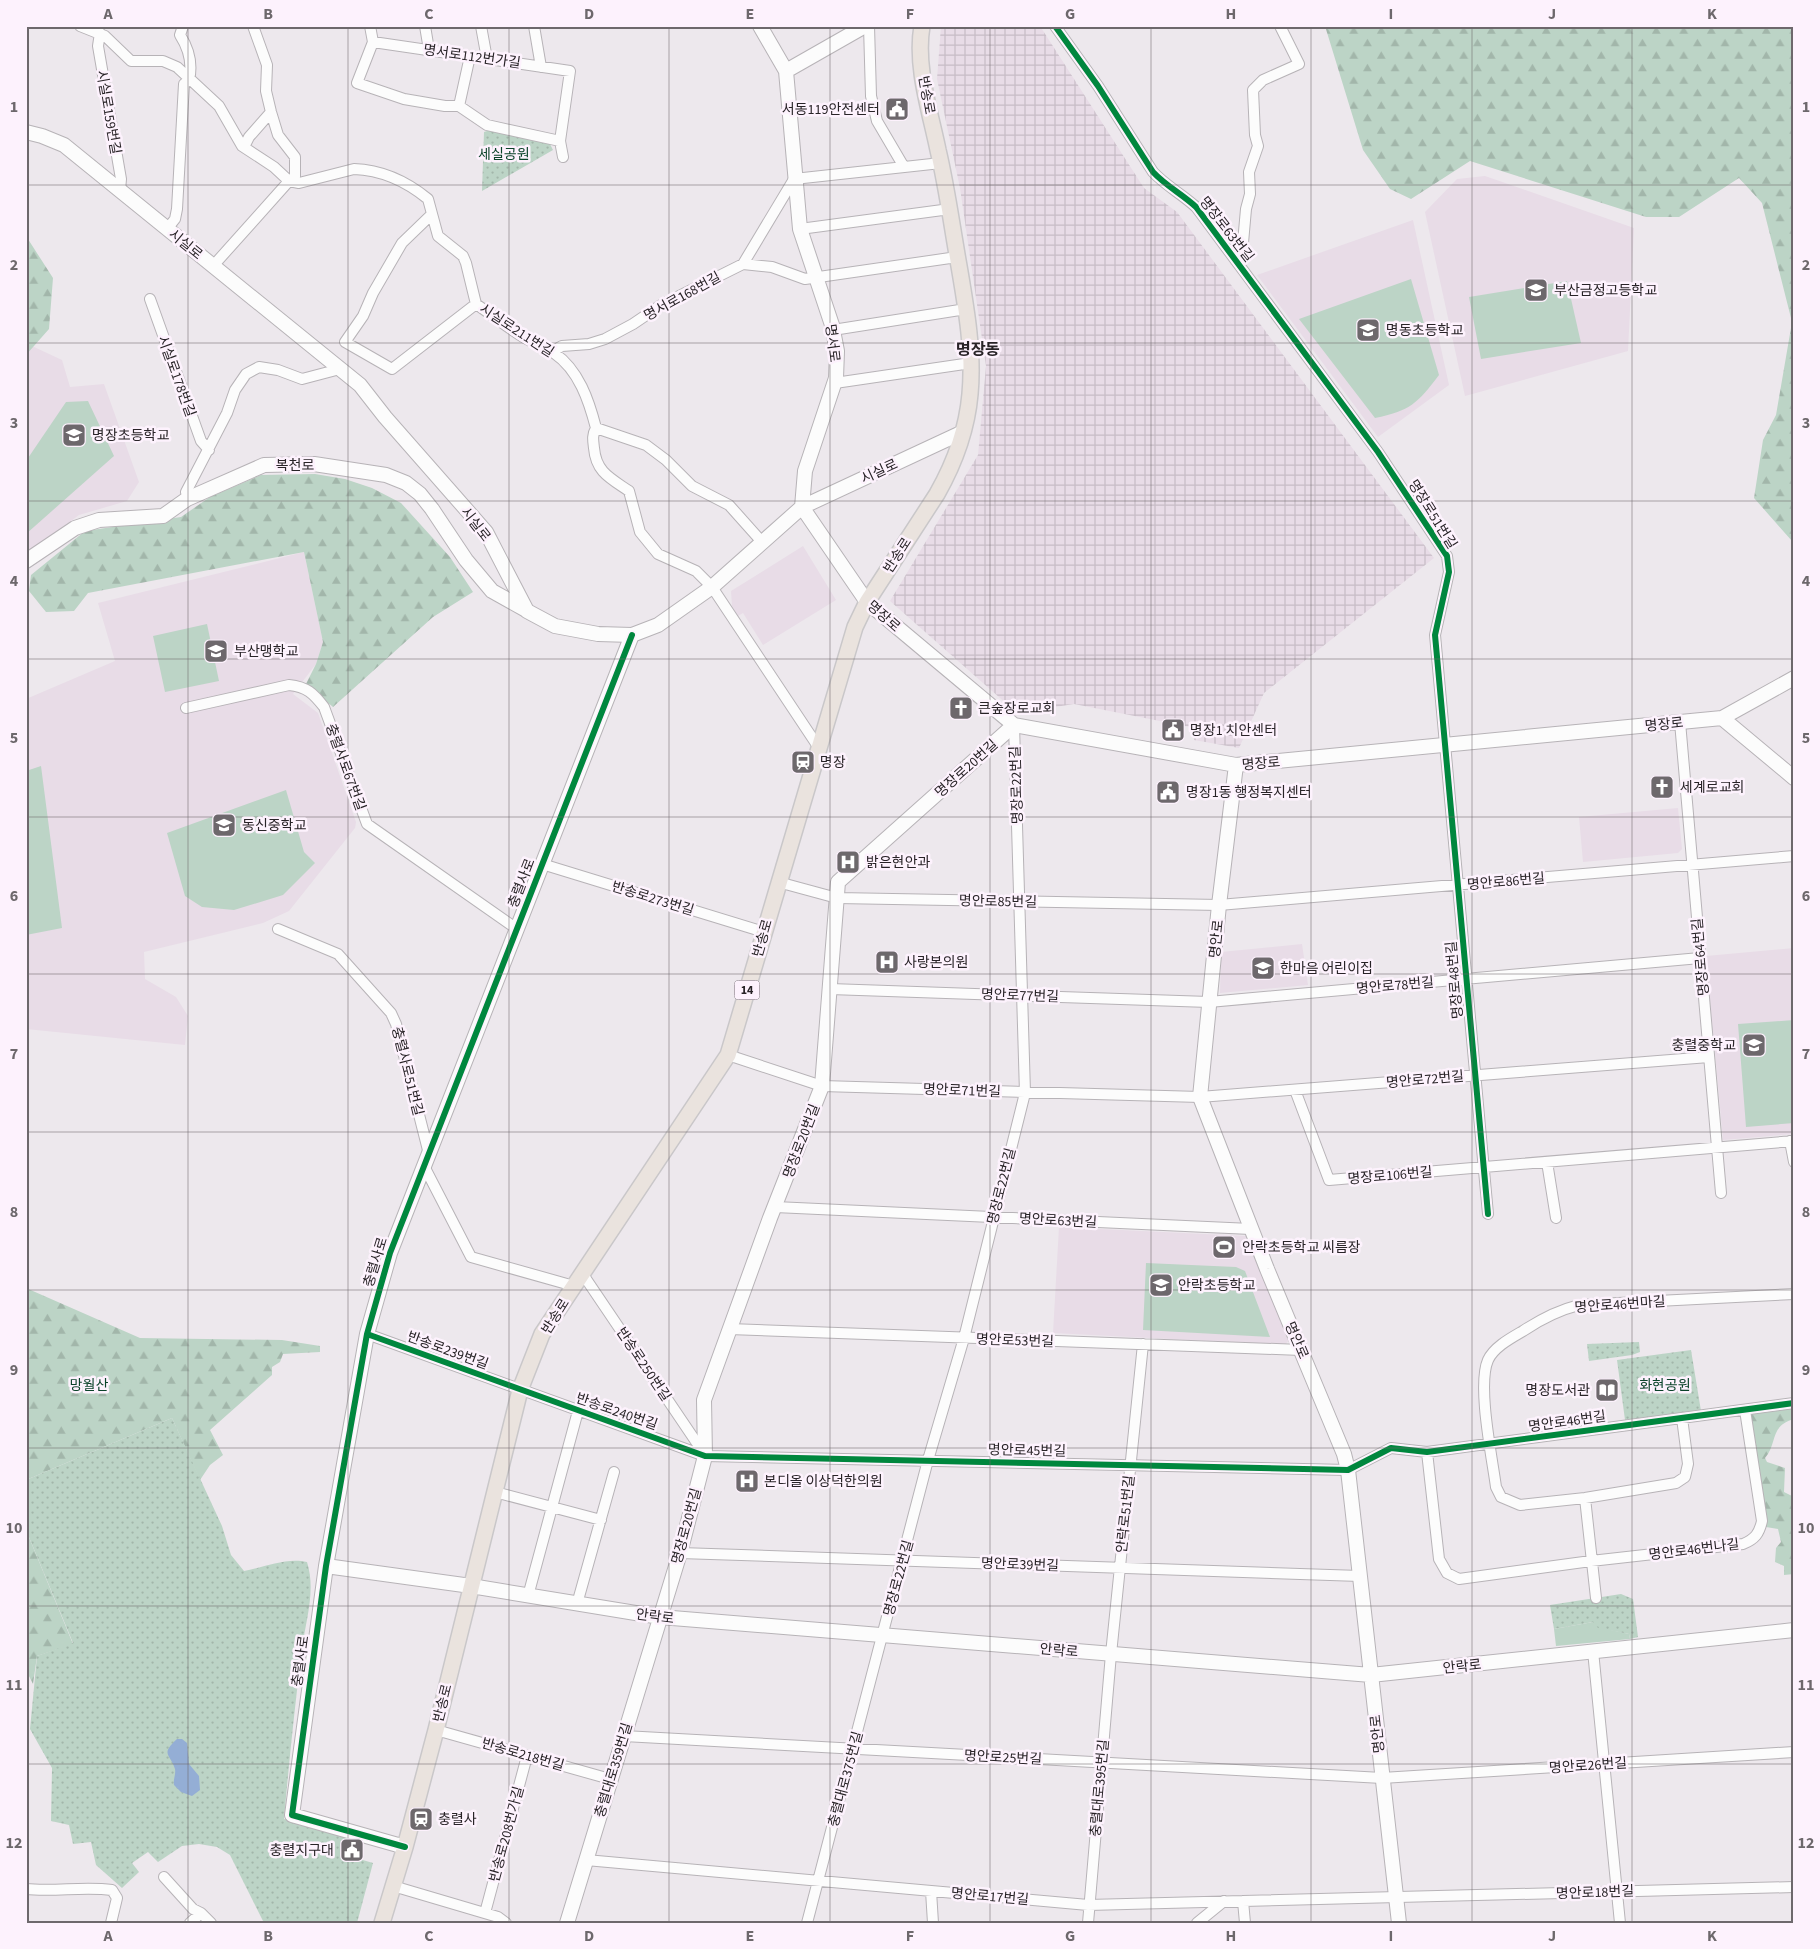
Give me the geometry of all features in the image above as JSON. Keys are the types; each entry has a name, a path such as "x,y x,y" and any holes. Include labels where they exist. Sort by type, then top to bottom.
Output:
{"main road":[{"name":"명서로","path":"760,26 786,72 794,179 800,228 833,330 837,351 835,383 805,471 802,507"},
{"path":"786,72 867,26"},
{"name":"반송로","path":"382,1923 405,1847 436,1730 520,1390 542,1334 728,1054 855,627 867,602 937,494 946,477 963,432 970,394 971,363 966,309 950,209 924,87 920,38 922,26"},
{"name":"시실로","path":"26,132 64,145 360,385 385,418 486,532 527,611 555,626 598,634 632,635 658,625 712,587 802,507 963,432"},
{"name":"복천로","path":"26,561 75,528 100,520 163,516 190,498 264,465 314,464 386,475 406,483 420,494 466,560 492,591 527,611"},
{"name":"명장로","path":"802,507 867,602 1014,725 1236,765 1722,718"},
{"name":"충렬사로","path":"405,1847 292,1815 326,1566 367,1334 390,1253 632,635"},
{"path":"1794,678 1722,718 1794,778"},
{"name":"명장로20번길","path":"660,1617 680,1553 705,1456 704,1400 729,1329 822,1086 838,882 1014,725"},
{"name":"명안로","path":"1236,765 1219,905 1200,1097 1348,1470 1399,1923"},
{"name":"안락로","path":"326,1566 471,1586 660,1617 1371,1676 1794,1630"},
{"name":"충렬대로359번길","path":"567,1923 660,1617"}],"street":[{"path":"80,26 100,33 131,61 171,63 219,106 237,139 244,147 274,167 289,181"},
{"path":"167,229 175,219 177,209 184,84 189,80 192,69 188,48 180,34 183,26"},
{"path":"213,266 289,181 295,177 295,157 278,135 271,112 266,91 267,65 253,26"},
{"path":"370,26 373,42 356,83 404,99 445,106 459,106 487,125 560,141 563,157"},
{"path":"425,26 429,50"},
{"path":"481,26 487,59"},
{"path":"534,26 541,67"},
{"path":"867,26 871,96 877,121 904,167"},
{"name":"명장로63번길","path":"1055,26 1098,86 1152,172 1164,184 1186,197 1196,207 1378,452"},
{"path":"1236,261 1242,254 1244,244 1246,209 1250,194 1249,172 1258,146 1255,135 1253,90 1263,80 1298,64 1280,26"},
{"name":"시실로159번길","path":"100,33 98,42 99,54 120,179 120,190"},
{"name":"명서로112번가길","path":"373,42 570,71 560,141"},
{"path":"459,106 470,56"},
{"path":"244,147 249,136 271,112"},
{"path":"941,163 794,179 743,264 772,267 796,278 816,278 957,257"},
{"name":"시실로211번길","path":"289,181 299,183 354,169 396,177 424,195 428,199 438,236 463,256 471,274 476,304 524,337 551,352 570,368 584,389 596,428 592,435 595,462 609,478 629,491 640,532 658,554 696,570 712,587"},
{"path":"800,228 950,209"},
{"path":"431,215 402,243 373,293 363,316 345,342 392,369 476,304"},
{"name":"명서로168번길","path":"551,352 562,346 589,344 605,339 633,324 661,305 743,264"},
{"name":"시실로178번길","path":"150,299 201,441 209,450"},
{"path":"833,330 966,309"},
{"path":"835,383 971,363"},
{"path":"190,498 186,492 209,450 236,390 246,374 259,367 302,379 340,369"},
{"path":"596,428 646,445 666,460 692,486 729,505 762,542"},
{"name":"명장로51번길","path":"1378,452 1447,556 1449,572 1435,636 1445,745"},
{"path":"712,587 819,748"},
{"name":"충렬사로67번길","path":"186,708 289,685 301,686 312,692 324,707 367,824 517,929"},
{"name":"명장로64번길","path":"1680,722 1721,1193"},
{"name":"명장로22번길","path":"883,1636 928,1460 964,1338 1025,1093 1014,725"},
{"name":"명장로48번길","path":"1445,745 1488,1214"},
{"name":"명안로86번길","path":"1219,905 1794,856"},
{"name":"반송로273번길","path":"542,864 764,932"},
{"name":"명안로85번길","path":"778,882 837,898 1219,905"},
{"name":"충렬사로51번길","path":"278,929 338,954 391,1013 396,1024 426,1160 471,1257 574,1286"},
{"name":"명안로78번길","path":"1209,1002 1700,958"},
{"name":"명안로77번길","path":"830,989 1209,1002"},
{"name":"명안로71번길","path":"728,1054 822,1086 1200,1097"},
{"name":"명안로72번길","path":"1200,1097 1709,1057"},
{"name":"명장로106번길","path":"1295,1090 1329,1180 1792,1141"},
{"path":"1792,1141 1794,1162"},
{"path":"1547,1162 1556,1218"},
{"name":"명안로63번길","path":"775,1207 1251,1229"},
{"name":"반송로250번길","path":"582,1273 705,1456"},
{"name":"명안로46번마길","path":"1585,1498 1520,1505 1508,1502 1501,1497 1496,1487 1483,1378 1489,1359 1502,1344 1552,1314 1579,1305 1794,1294"},
{"name":"명안로53번길","path":"729,1329 1301,1350"},
{"name":"반송로239번길","path":"367,1334 520,1390"},
{"name":"안락로51번길","path":"1111,1654 1143,1344"},
{"name":"반송로240번길","path":"520,1390 705,1456"},
{"name":"명안로46번길","path":"1348,1470 1391,1448 1427,1452 1794,1403"},
{"name":"명안로46번나길","path":"1427,1452 1439,1559 1447,1573 1459,1579 1467,1580 1591,1561 1743,1544 1753,1540 1760,1532 1762,1521 1745,1410"},
{"path":"528,1596 578,1411"},
{"path":"1596,1598 1585,1498 1668,1486 1685,1477 1688,1464 1682,1418"},
{"name":"명안로45번길","path":"705,1456 1348,1470"},
{"path":"577,1604 614,1472"},
{"path":"494,1492 601,1520"},
{"name":"명안로39번길","path":"680,1553 1360,1576"},
{"name":"충렬대로375번길","path":"807,1923 883,1636"},
{"path":"1593,1651 1620,1923"},
{"name":"충렬대로395번길","path":"1088,1923 1088,1905 1111,1654"},
{"name":"반송로218번길","path":"436,1730 610,1779"},
{"name":"명안로25번길","path":"624,1736 1382,1778"},
{"name":"명안로26번길","path":"1382,1778 1794,1752"},
{"name":"반송로208번가길","path":"485,1913 527,1756"},
{"name":"명안로17번길","path":"586,1860 1088,1905 1396,1897"},
{"path":"164,1877 193,1909 201,1913 211,1923"},
{"path":"393,1886 498,1917 506,1923"},
{"name":"명안로18번길","path":"1396,1897 1794,1887"},
{"path":"26,1889 43,1891 98,1888 112,1890 117,1898 111,1923"},
{"path":"931,1891 933,1923"},
{"path":"1197,1923 1224,1901"},
{"path":"1243,1901 1245,1923"},
{"path":"190,1923 201,1913"}],"shaded area":[{"path":"941,26 1040,26 1144,188 1177,212 1434,558 1264,693 1239,748 1194,740 1195,728 1074,704 1017,713 890,601 978,455 986,366 960,188 937,79"},
{"name":"부산금정고등학교","path":"1485,176 1634,228 1628,351 1465,396 1425,212 1457,179"},
{"name":"명동초등학교","path":"1413,220 1449,385 1378,437 1257,275"},
{"name":"명장초등학교","path":"32,346 62,360 70,387 104,384 139,482 127,501 79,515 26,555 26,355"},
{"path":"803,546 836,600 763,645 743,613 738,616 732,606 731,591"},
{"path":"304,552 323,642 316,664 293,694 318,713 356,822 355,828 289,911 263,923 144,952 145,979 176,997 188,1016 185,1045 26,1029 26,699 115,661 98,603"},
{"path":"1678,808 1682,849 1678,853 1583,862 1579,817"},
{"name":"한마음 어린이집","path":"1302,944 1308,985 1220,993 1221,952"},
{"name":"충렬중학교","path":"1794,948 1794,1134 1723,1140 1706,956"},
{"name":"안락초등학교","path":"1059,1227 1246,1236 1289,1340 1285,1345 1053,1333"}],"green space":[{"path":"1325,26 1794,26 1794,540 1792,541 1754,498 1763,440 1776,415 1792,322 1762,203 1739,178 1679,217 1646,217 1470,161 1411,199 1390,189 1363,150"},
{"name":"세실공원","path":"493,129 550,144 553,150 482,191 484,132"},
{"path":"26,236 53,278 49,329 26,355"},
{"path":"1411,279 1439,375 1419,399 1405,409 1375,418 1299,319"},
{"path":"1567,281 1581,343 1481,359 1469,297"},
{"path":"88,401 114,456 26,534 26,461 66,402"},
{"path":"315,474 345,479 372,488 401,503 450,557 473,592 433,617 333,707 306,684 316,664 323,642 304,552 88,593 74,611 46,612 29,591 31,575 85,531 181,517 210,497 261,475"},
{"path":"207,624 219,681 165,692 153,636"},
{"path":"41,766 62,928 26,935 26,771"},
{"path":"286,790 304,852 315,863 283,895 234,910 202,907 185,896 167,833"},
{"path":"1794,1020 1794,1123 1746,1127 1738,1024"},
{"path":"1146,1263 1236,1267 1245,1271 1270,1337 1143,1330"},
{"name":"망월산","path":"26,1288 140,1338 282,1340 320,1346 320,1352 283,1354 280,1362 272,1367 272,1375 210,1430 223,1455 210,1465 200,1480 172,1418 26,1480"},
{"path":"1639,1342 1640,1352 1632,1355 1589,1361 1587,1344"},
{"name":"화현공원","path":"1691,1350 1701,1411 1625,1420 1617,1360"},
{"path":"1794,1406 1794,1419 1786,1422 1777,1430 1765,1458 1767,1462 1785,1468 1784,1492 1794,1497 1794,1574 1784,1575 1784,1566 1775,1562 1776,1548 1781,1542 1778,1529 1766,1527 1746,1412"},
{"path":"172,1418 222,1526 231,1555 244,1571 284,1562 307,1562 311,1583 308,1616 299,1669 284,1819 346,1838 342,1854 373,1863 357,1923 264,1923 230,1855 217,1847 199,1844 182,1846 158,1862 148,1852 132,1863 139,1872 122,1888 96,1865 91,1842 73,1844 69,1825 51,1821 52,1768 30,1729 37,1656 73,1643 26,1530 26,1480"},
{"path":"26,1530 73,1644 37,1656 33,1684 26,1670"},
{"path":"1621,1594 1633,1599 1638,1637 1630,1639 1629,1634 1598,1628 1593,1622 1554,1629 1550,1605"},
{"path":"1593,1622 1611,1630 1629,1634 1630,1639 1556,1646 1554,1629"}],"water":[{"path":"177,1739 182,1739 187,1743 189,1764 199,1776 200,1790 192,1796 181,1792 174,1785 175,1769 168,1751"}],"cycle path":[{"path":"1055,26 1098,86 1153,172 1196,207 1378,452 1447,556 1449,572 1435,635 1488,1214"},
{"path":"405,1847 292,1815 326,1566 367,1334 390,1253 632,635"},
{"path":"367,1334 705,1456 1348,1470 1391,1448 1427,1452 1794,1403"}],"place":[{"name":"서동119안전센터","path":"897,109"},
{"name":"부산금정고등학교","path":"1536,290"},
{"name":"명동초등학교","path":"1368,330"},
{"name":"명장초등학교","path":"74,435"},
{"name":"부산맹학교","path":"216,651"},
{"name":"큰숲장로교회","path":"961,708"},
{"name":"명장1 치안센터","path":"1173,730"},
{"name":"명장","path":"803,762"},
{"name":"세계로교회","path":"1662,787"},
{"name":"명장1동 행정복지센터","path":"1168,792"},
{"name":"동신중학교","path":"224,825"},
{"name":"밝은현안과","path":"848,862"},
{"name":"사랑본의원","path":"887,962"},
{"name":"한마음 어린이집","path":"1263,968"},
{"name":"충렬중학교","path":"1754,1045"},
{"name":"안락초등학교 씨름장","path":"1224,1247"},
{"name":"안락초등학교","path":"1161,1285"},
{"name":"명장도서관","path":"1607,1390"},
{"name":"본디올 이상덕한의원","path":"747,1481"},
{"name":"충렬사","path":"421,1819"},
{"name":"충렬지구대","path":"352,1850"}],"district":[{"name":"명장동","path":"978,349"}]}
